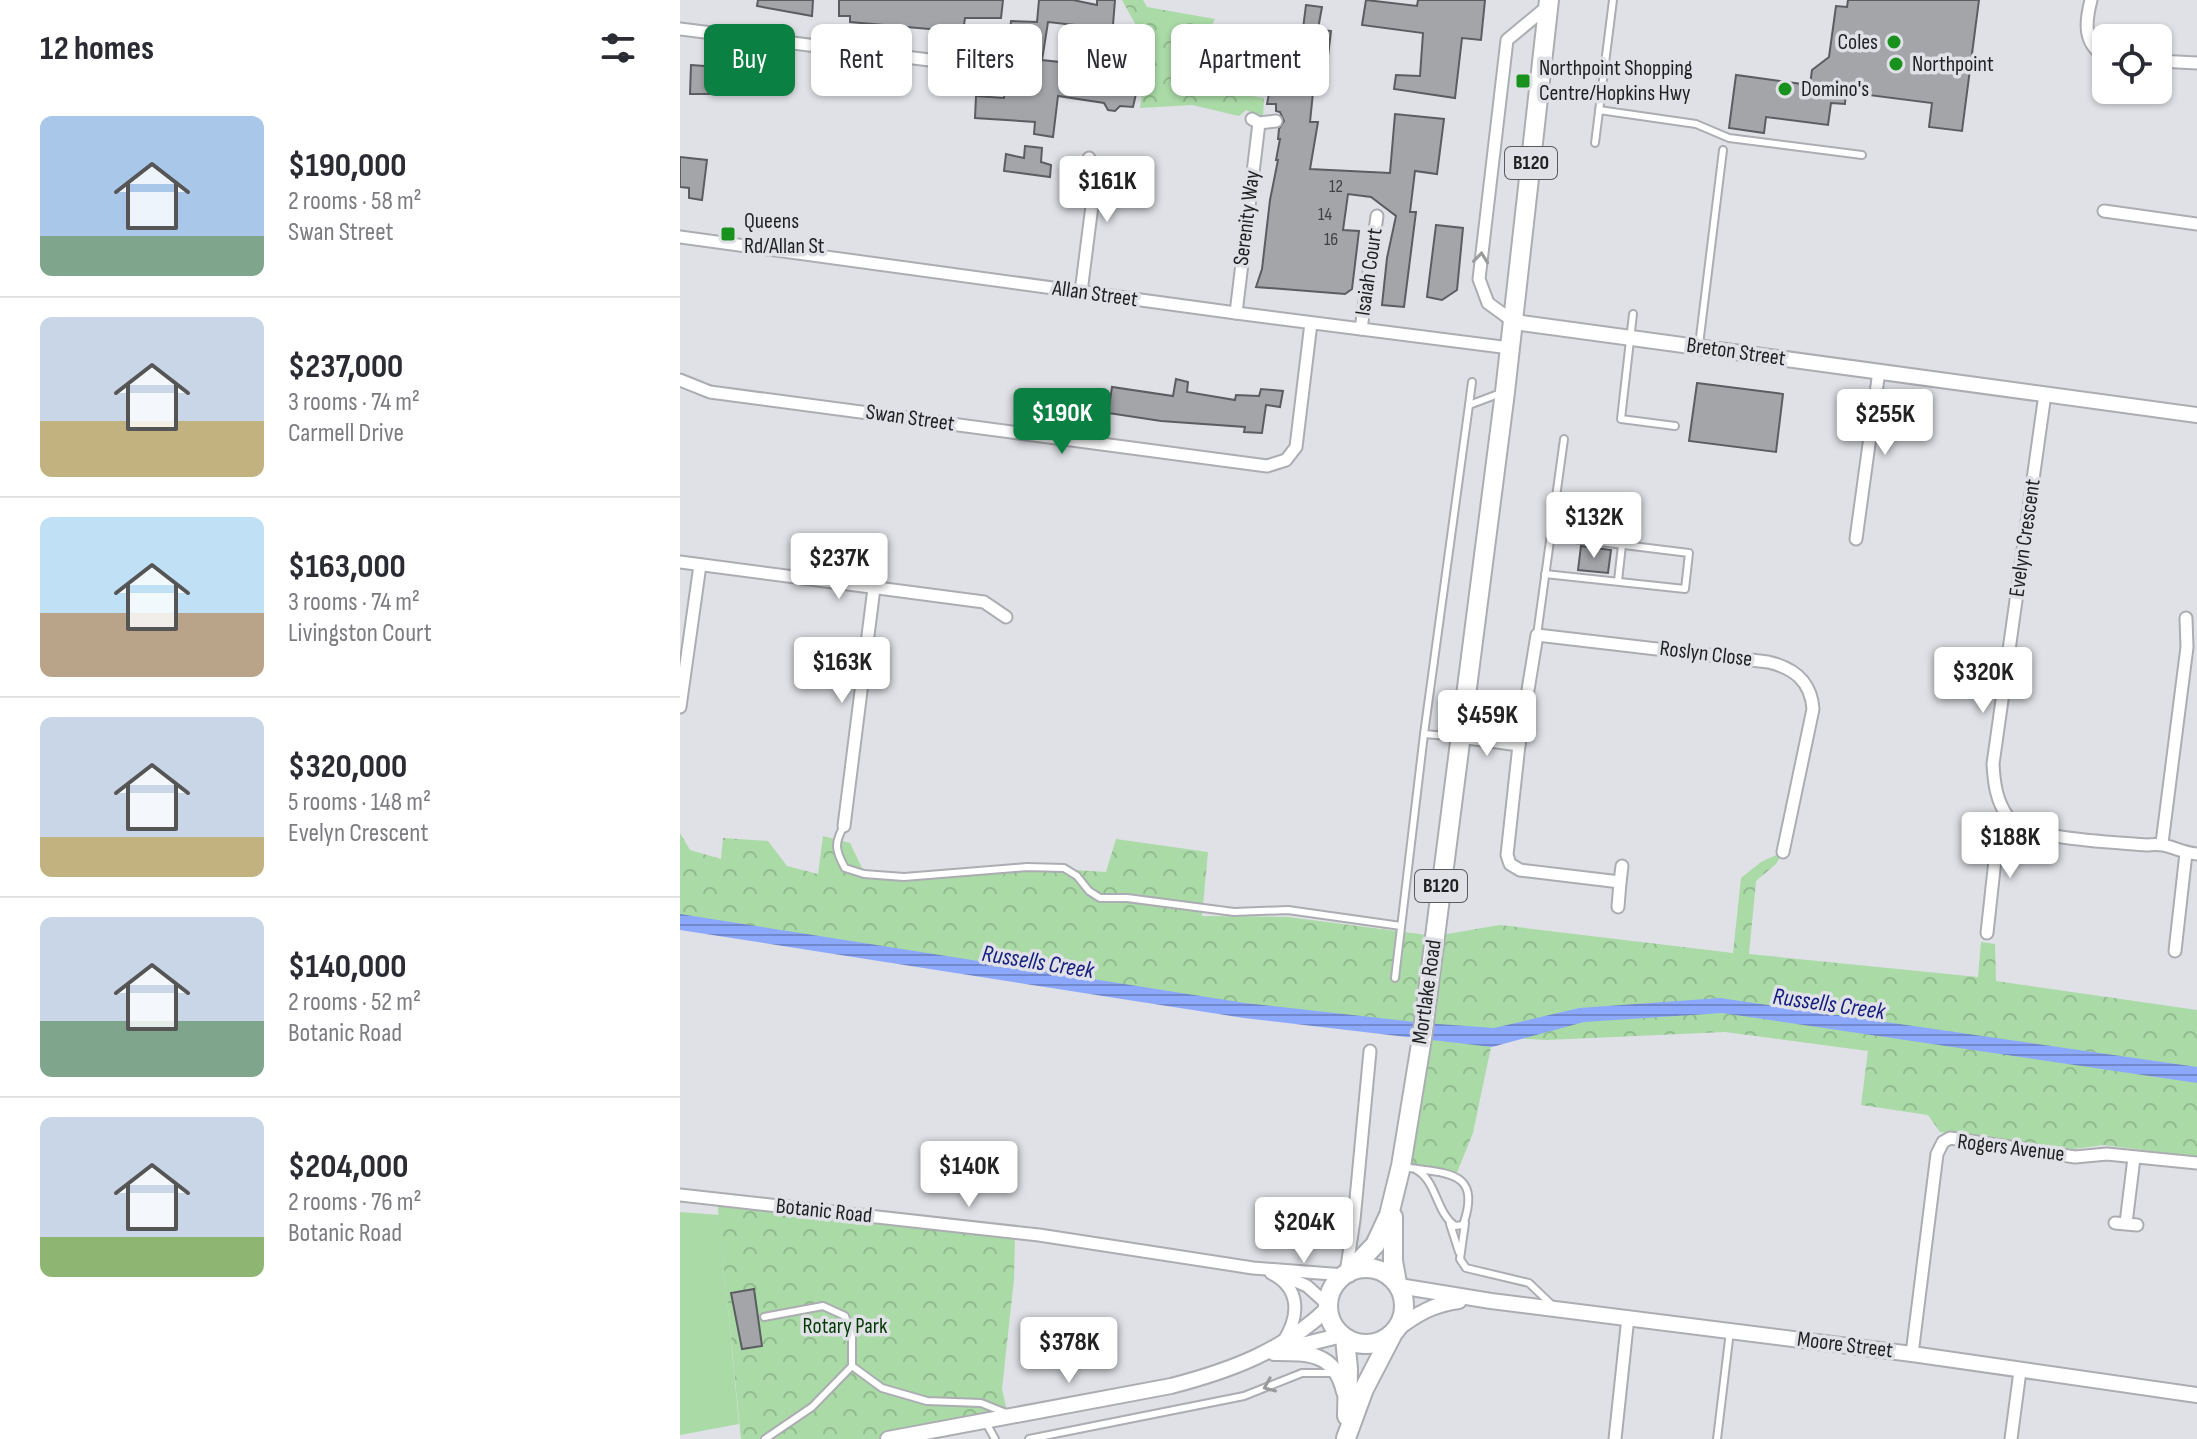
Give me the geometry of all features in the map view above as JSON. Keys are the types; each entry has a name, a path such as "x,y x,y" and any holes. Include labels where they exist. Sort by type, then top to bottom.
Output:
{"main road":[{"name":"Mortlake Road","path":"1346,1274 1368,1253 1382,1233 1408,1168 1514,322 1549,3"},
{"name":"Mortlake Road","path":"1394,1198 1393,1250 1398,1285"},
{"path":"1346,1274 1361,1268 1374,1269 1387,1274 1398,1285"},
{"name":"B120","path":"1346,1274 1332,1289 1328,1307 1331,1321 1344,1337 1346,1439"},
{"name":"B120","path":"1346,1439 1364,1389 1404,1311 1404,1298 1398,1285"},
{"path":"1344,1337 1369,1345 1381,1342 1395,1332"}],"street":[{"path":"2091,0 2085,23 2086,34 2092,44"},
{"name":"Mortlake Road","path":"1514,322 1488,303 1479,279 1486,210 1507,40 1549,3"},
{"path":"680,29 928,60"},
{"path":"2172,62 2197,63"},
{"name":"Serenity Way","path":"1236,313 1256,121 1276,121"},
{"path":"1081,292 1095,182 1089,158"},
{"path":"2104,211 2197,224"},
{"name":"Isaiah Court","path":"1361,329 1377,216"},
{"name":"Allan Street","path":"680,237 766,246 1081,292 1510,348"},
{"name":"Breton Street","path":"1514,322 2197,415"},
{"name":"Swan Street","path":"680,380 710,392 1267,466 1286,460 1296,447 1311,323"},
{"path":"1856,539 1879,371"},
{"name":"Evelyn Crescent","path":"2009,820 1995,790 1993,764 2045,394"},
{"path":"680,562 984,602 1006,617"},
{"path":"680,707 700,565"},
{"path":"844,826 874,588"},
{"path":"2162,843 2187,647 2186,618"},
{"path":"1537,635 1509,827 1507,855 1510,864 1525,870 1620,882"},
{"name":"Roslyn Close","path":"1537,635 1768,662 1794,672 1812,693 1813,709 1783,852"},
{"path":"1460,737 1519,745"},
{"path":"1987,933 1997,842 2009,820 2045,835 2147,845 2162,843 2192,854 2175,951"},
{"path":"1618,907 1622,866"},
{"path":"1346,1274 1370,1051"},
{"name":"Rogers Avenue","path":"1912,1354 1937,1154 1943,1142 1959,1138 2075,1157 2107,1154 2197,1163"},
{"path":"2126,1224 2134,1158"},
{"name":"Botanic Road","path":"680,1195 1039,1235 1253,1268 1346,1274"},
{"name":"Botanic Road","path":"1253,1268 1307,1286 1328,1307"},
{"path":"1269,1272 1290,1287 1296,1303 1292,1325 1271,1352"},
{"name":"Moore Street","path":"1398,1285 1491,1301 1912,1354 2197,1395"},
{"name":"Moore Street","path":"1395,1332 1420,1312 1447,1302 1491,1301"},
{"path":"1271,1352 1310,1325 1328,1307"},
{"path":"1615,1439 1628,1317"},
{"path":"888,1439 1171,1386 1209,1376 1271,1352 1344,1337"},
{"path":"1271,1352 1302,1354 1331,1364 1341,1380 1347,1408"},
{"path":"2011,1439 2020,1371"}],"lane":[{"path":"1595,143 1613,0"},
{"path":"1599,110 1696,124 1729,138 1862,155"},
{"path":"1699,347 1723,150"},
{"path":"1633,314 1621,419 1675,426"},
{"name":"Mortlake Road","path":"1395,978 1424,734 1472,382"},
{"path":"1469,405 1505,392"},
{"path":"1537,635 1564,439"},
{"path":"1545,574 1685,589 1689,553 1551,536"},
{"path":"1618,581 1622,545"},
{"path":"1424,734 1460,737"},
{"path":"844,826 836,841 837,853 845,868 864,874 904,877 1027,867 1064,868 1100,898 1127,898 1234,912 1288,910 1401,926"},
{"path":"1408,1168 1428,1178 1456,1238 1460,1259 1466,1268 1529,1283 1556,1308"},
{"path":"1408,1168 1449,1173 1461,1179 1468,1194 1460,1259"},
{"path":"1448,1220 1455,1226 1465,1223"},
{"path":"764,1317 823,1306 845,1316 852,1337 852,1366 812,1407 765,1439"},
{"path":"1717,1439 1730,1331"},
{"path":"852,1366 882,1388 927,1401 981,1403 1013,1416"},
{"path":"1029,1439 1244,1396 1302,1373 1325,1371 1341,1380"},
{"path":"985,1421 995,1439"}],"green space":[{"path":"1122,0 1143,0 1147,7 1215,19 1212,24 1171,24 1171,96 1264,98 1263,118 1246,110 1239,116 1192,105 1140,108 1142,96 1155,96 1155,24 1135,24"},
{"path":"680,833 690,850 721,859 723,838 768,841 787,866 818,874 823,836 850,843 865,874 958,874 1027,867 1106,872 1116,839 1208,852 1202,916 1288,917 1435,936 1500,925 1733,953 1741,878 1761,862 1783,852 1776,864 1756,881 1749,954 1978,977 1981,942 1995,944 1996,981 2197,1010 2197,1157 2104,1145 2073,1149 1940,1132 1928,1115 1861,1105 1868,1051 1725,1032 1547,1040 1493,1037 1473,1133 1456,1175 1401,1166 1422,1032 680,924"},
{"name":"Rotary Park","path":"717,1199 1015,1232 1014,1279 1002,1389 1008,1416 887,1439 741,1439"},
{"path":"680,1212 719,1215 739,1424 680,1435"}],"water":[{"path":"680,914 1245,1003 1424,1023 1494,1028 1579,1008 1720,998 2197,1067 2197,1083 1722,1013 1584,1022 1492,1047 1244,1018 680,930"}],"building":[{"path":"758,0 813,0 812,16 757,6"},
{"path":"839,0 1003,0 1001,18 965,18 964,24 928,24 928,29 912,27 912,24 850,22 850,16 839,16"},
{"path":"1039,0 1073,0 1097,5 1097,0 1115,0 1113,24 1048,22 1042,60 1042,24 1011,24 1011,21 1037,22"},
{"path":"1366,0 1417,6 1418,0 1485,0 1481,40 1462,38 1455,98 1394,89 1396,75 1420,76 1423,33 1362,25"},
{"name":"Northpoint","path":"1848,0 1979,0 1962,131 1929,127 1932,103 1846,92 1845,104 1831,103 1828,125 1766,117 1764,133 1729,128 1736,75 1810,85 1812,70 1829,57 1836,6 1847,7"},
{"path":"1306,5 1322,7 1319,24 1304,24"},
{"path":"1042,60 1058,62 1053,137 1034,134 1035,122 975,118 976,96 1042,96"},
{"path":"691,65 704,66 704,94 690,94"},
{"path":"1058,96 1136,96 1133,107 1120,106 1115,111 1108,110 1104,103"},
{"path":"1268,96 1313,96 1310,122 1318,122 1310,169 1390,173 1395,114 1444,119 1437,174 1415,171 1410,212 1416,212 1404,307 1382,305 1396,216 1371,197 1348,194 1343,230 1359,231 1352,289 1345,294 1256,287 1262,269 1278,160 1279,129 1284,121 1280,112 1276,111 1276,104 1267,104"},
{"path":"1025,146 1042,148 1041,162 1051,165 1050,177 1004,171 1006,154 1024,158"},
{"path":"680,157 707,160 702,200 689,198 689,188 680,187"},
{"path":"1436,225 1463,228 1457,290 1442,300 1427,297"},
{"path":"1176,379 1188,382 1187,392 1235,400 1236,395 1259,396 1261,389 1283,391 1280,407 1266,405 1262,433 1244,432 1245,427 1161,421 1108,413 1112,387 1173,396"},
{"path":"1697,383 1783,394 1776,452 1689,441"},
{"path":"1581,546 1611,550 1608,573 1578,570"},
{"path":"754,1289 762,1346 742,1349 731,1293"}],"place":[{"name":"Coles","path":"1894,42"},
{"name":"Northpoint","path":"1896,64"},
{"name":"Northpoint Shopping Centre/Hopkins Hwy","path":"1523,81"},
{"name":"Domino's","path":"1785,89"},
{"name":"Queens Rd/Allan St","path":"728,234"}],"water label":[{"name":"Russells Creek","path":"1038,962"},
{"name":"Russells Creek","path":"1829,1004"}]}
